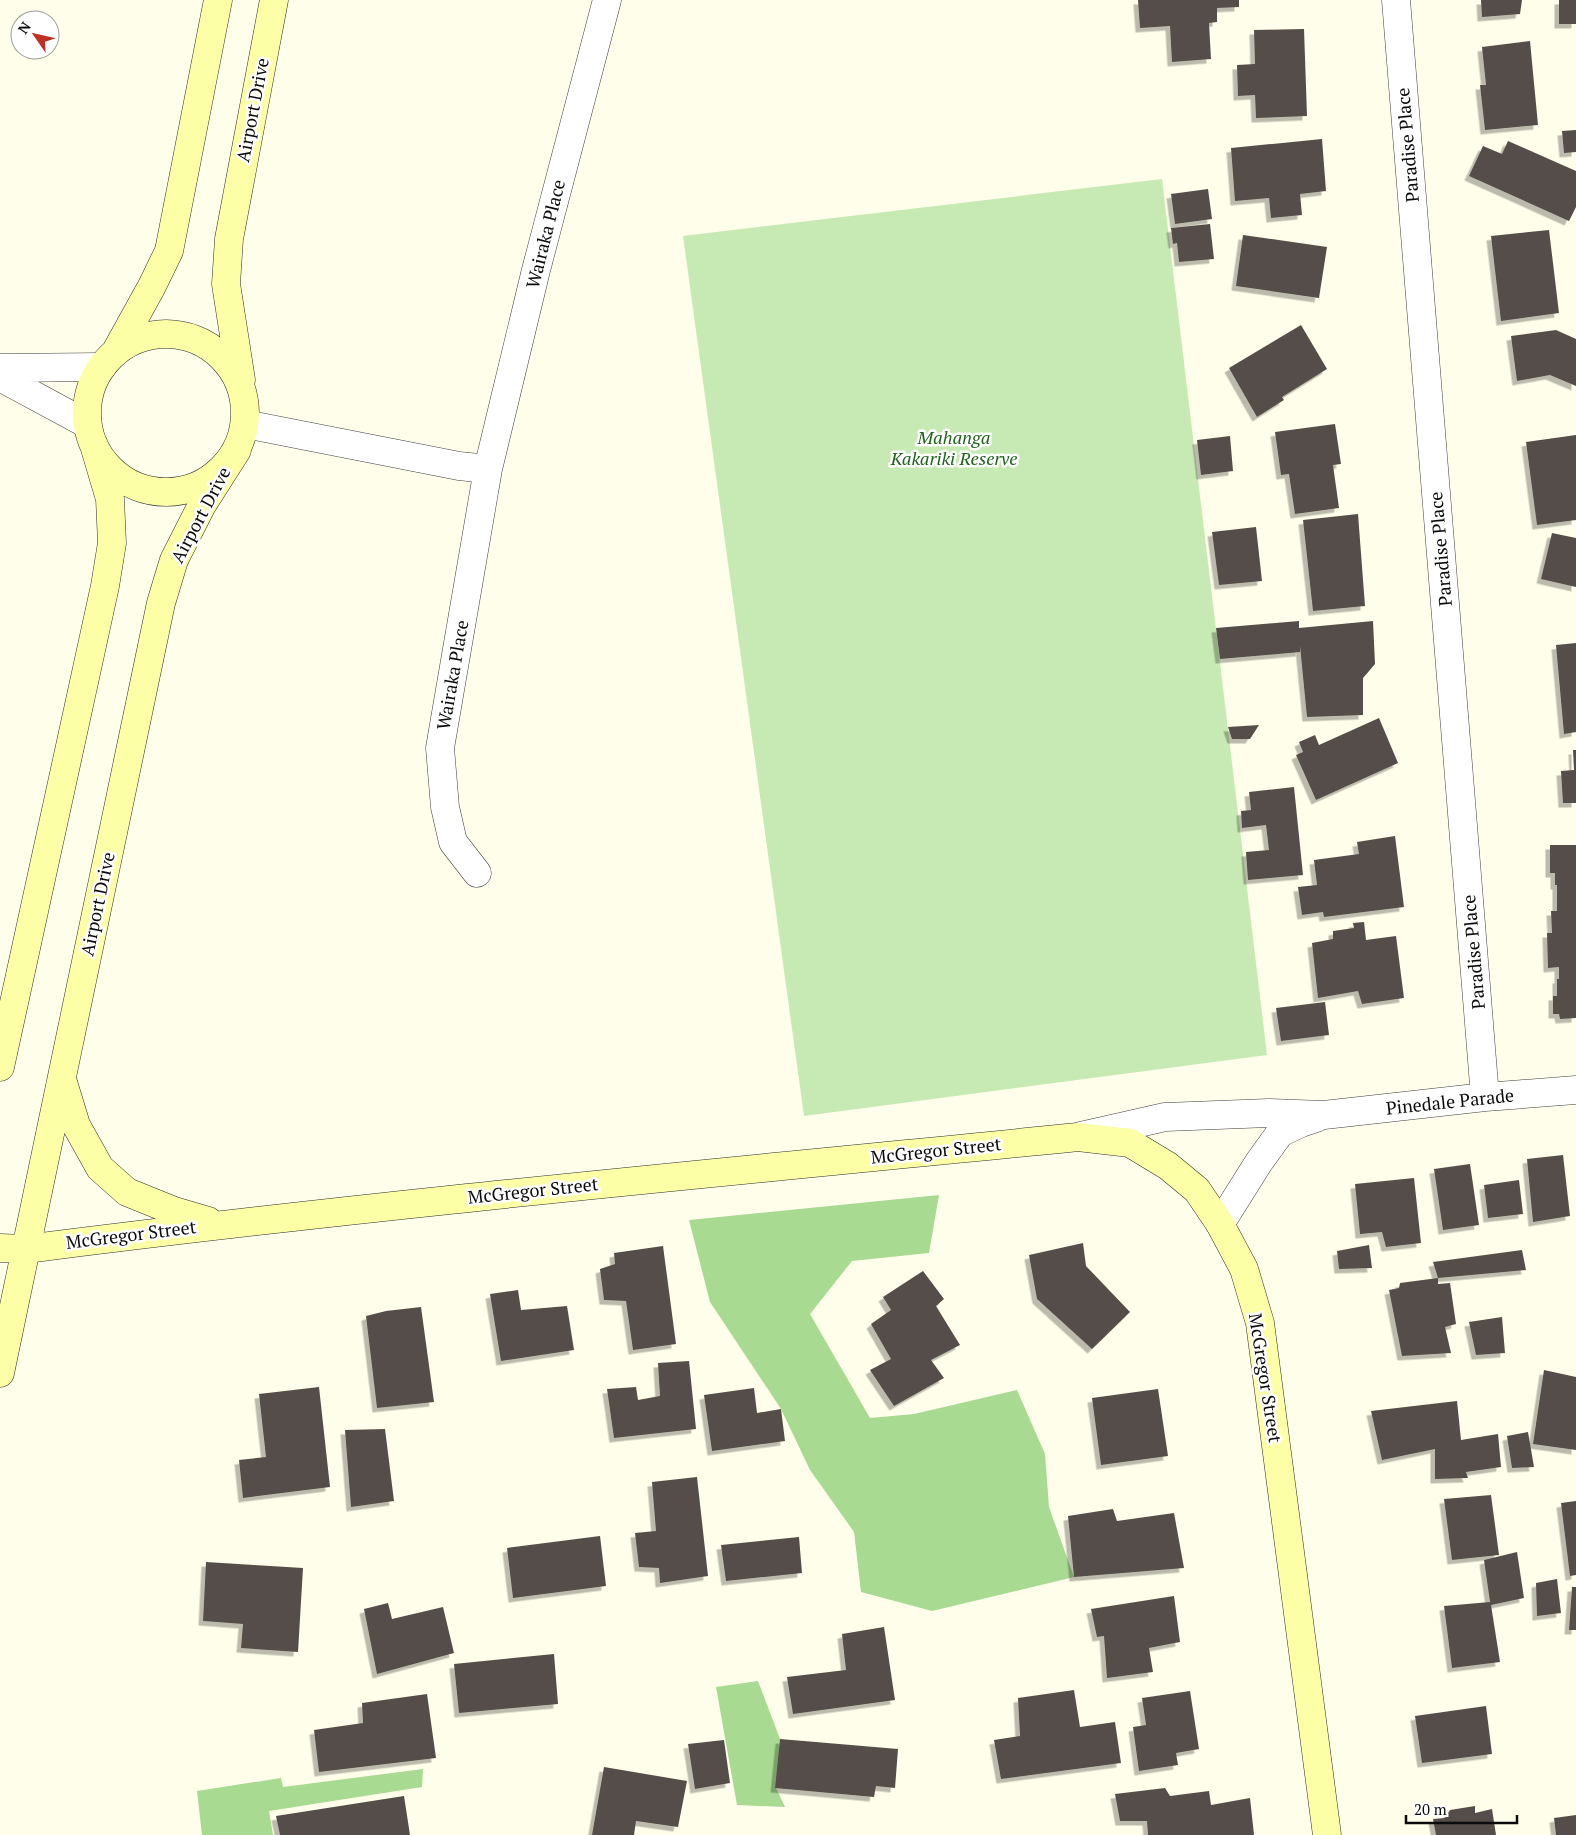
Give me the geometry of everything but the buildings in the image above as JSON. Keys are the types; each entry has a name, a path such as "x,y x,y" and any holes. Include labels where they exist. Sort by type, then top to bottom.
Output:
{"main road":[{"path":"0,1067 105,586 112,543 110,499 91,435 88,404 92,384 152,286 169,251 218,0"},
{"name":"Airport Drive","path":"245,411 226,284 229,239 274,0"},
{"path":"91,435 108,467 127,483 151,492 177,492 201,485 221,470 236,450 245,411 234,371 216,351 192,338 166,334 138,339 108,360"},
{"name":"Airport Drive","path":"0,1373 13,1248 62,1078 161,603 178,552 202,504 236,450"},
{"path":"62,1078 76,1125 100,1168 127,1192 174,1211 219,1224"},
{"name":"McGregor Street","path":"13,1248 219,1224 1078,1137 1130,1143 1168,1166 1197,1190 1220,1224 1244,1269 1260,1323 1327,1835"}],"street":[{"name":"Wairaka Place","path":"477,873 453,842 445,807 440,748 488,469 536,270 607,0"},
{"name":"Paradise Place","path":"1396,0 1485,1097"},
{"path":"0,368 108,360"},
{"path":"0,377 91,435"},
{"path":"245,411 450,464 488,469"},
{"name":"Pinedale Parade","path":"1078,1137 1165,1117 1269,1113 1324,1115 1485,1097 1576,1090"},
{"name":"Pinedale Parade","path":"1220,1224 1259,1162 1280,1133 1324,1115"}],"green space":[{"name":"Mahanga Kakariki Reserve","path":"1162,179 1267,1055 804,1116 683,236"},
{"path":"939,1195 929,1253 852,1261 810,1314 870,1418 914,1414 1017,1390 1045,1454 1049,1507 1074,1577 932,1611 861,1592 854,1532 810,1470 781,1409 710,1302 689,1220"},
{"path":"758,1681 780,1739 776,1788 785,1807 737,1805 716,1687"},
{"path":"423,1769 422,1787 269,1811 273,1835 202,1835 197,1791 281,1778 283,1787"}]}
